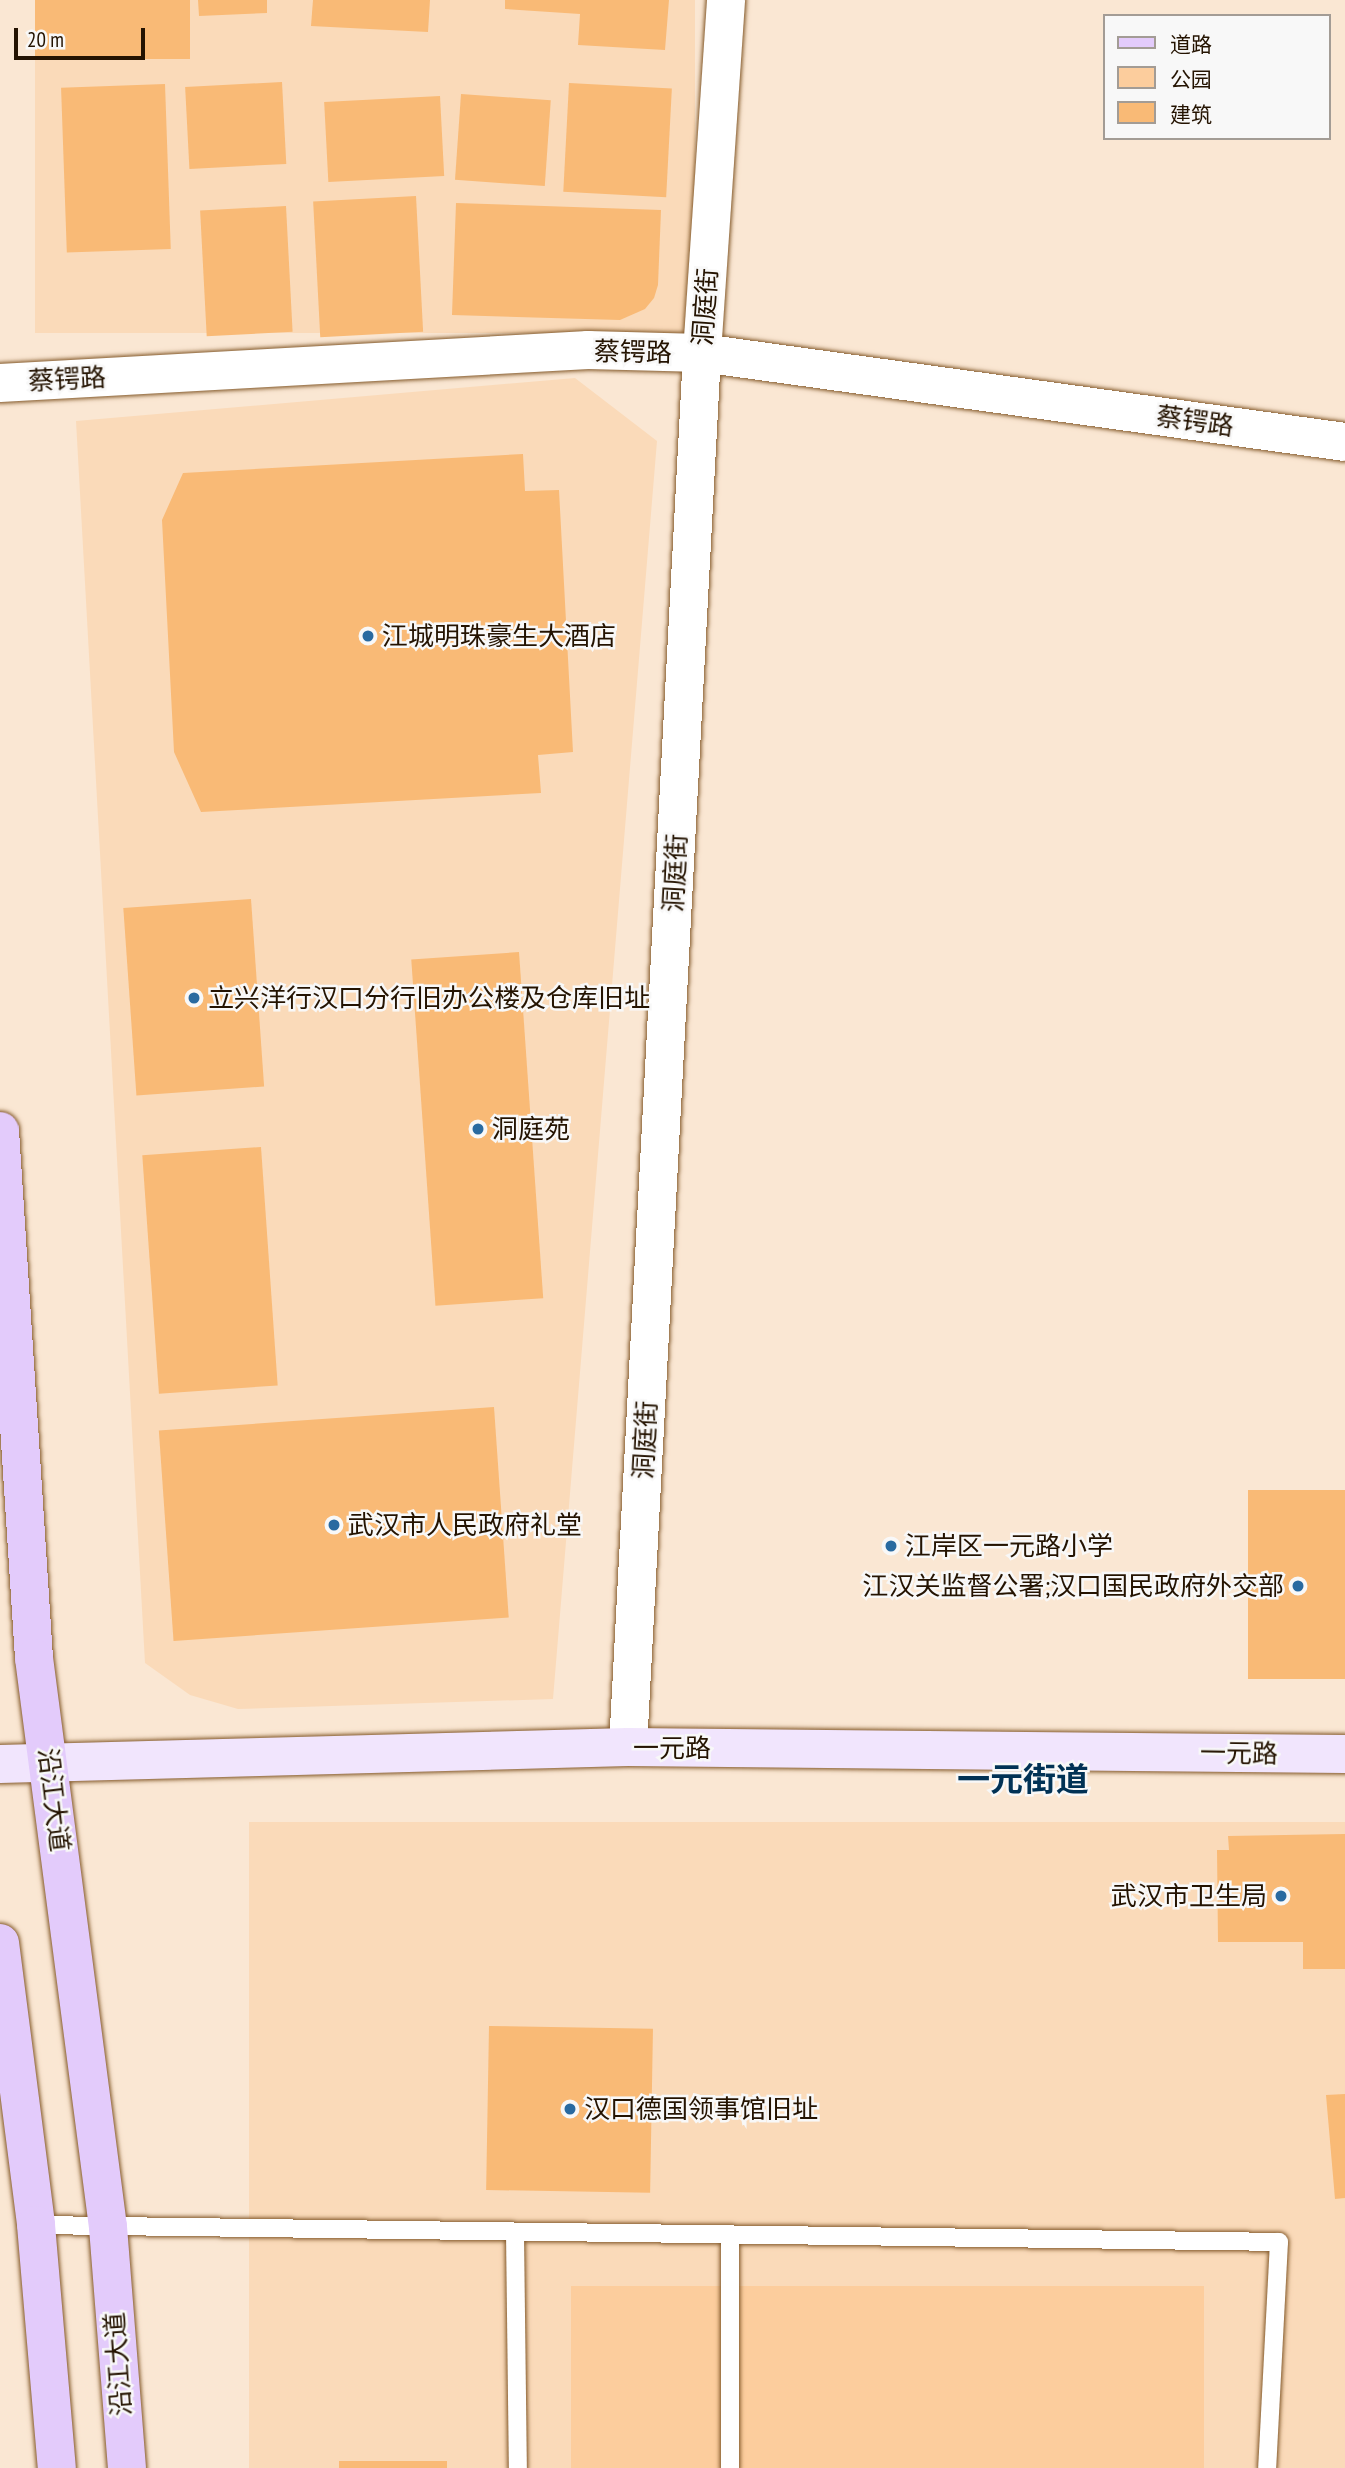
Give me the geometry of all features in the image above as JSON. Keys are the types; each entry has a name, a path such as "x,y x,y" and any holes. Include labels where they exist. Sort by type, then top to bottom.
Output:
{"main road":[{"name":"沿江大道","path":"0,1131 34,1658 108,2227 127,2468"},
{"name":"一元路","path":"0,1764 628,1747 1345,1754"},
{"path":"0,1943 36,2225 57,2468"}],"street":[{"name":"洞庭街","path":"628,1747 702,353 726,0"},
{"name":"蔡锷路","path":"0,383 588,350 702,353 1345,442"}],"lane":[{"path":"36,2225 1279,2242 1267,2468"},
{"path":"515,2233 518,2468"},
{"path":"730,2236 730,2468"}],"shaded area":[{"path":"35,0 695,0 695,333 35,333"},
{"path":"575,378 657,441 553,1699 238,1709 190,1695 145,1663 76,421"},
{"path":"249,1822 1345,1822 1345,2468 249,2468"}],"green space":[{"path":"571,2286 1204,2286 1204,2468 571,2468"}],"building":[{"path":"35,0 190,0 190,59 35,59"},
{"path":"198,0 267,0 267,13 199,16"},
{"path":"313,0 430,0 428,32 311,26"},
{"path":"505,0 669,0 665,50 578,45 580,14 505,9"},
{"path":"282,82 286,164 189,169 185,87"},
{"path":"569,83 672,88 666,197 563,192"},
{"path":"165,84 171,249 67,253 61,88"},
{"path":"461,94 551,100 545,186 455,180"},
{"path":"440,96 444,176 328,182 324,102"},
{"path":"416,196 423,332 320,337 313,201"},
{"path":"456,203 661,210 658,285 654,298 645,309 620,320 452,315"},
{"path":"286,206 293,332 207,336 200,211"},
{"name":"江城明珠豪生大酒店","path":"523,454 525,491 559,490 573,752 538,755 541,793 201,812 174,752 162,520 183,473"},
{"name":"立兴洋行汉口分行旧办公楼及仓库旧址","path":"251,899 264,1087 136,1095 123,908"},
{"name":"洞庭苑","path":"519,952 543,1298 435,1306 411,960"},
{"path":"261,1147 278,1385 159,1394 142,1155"},
{"name":"武汉市人民政府礼堂","path":"494,1407 509,1617 174,1641 159,1430"},
{"name":"江汉关监督公署;汉口国民政府外交部","path":"1248,1490 1345,1490 1345,1679 1248,1679"},
{"name":"武汉市卫生局","path":"1345,1834 1345,1969 1303,1969 1303,1942 1218,1942 1217,1850 1229,1850 1228,1836"},
{"name":"汉口德国领事馆旧址","path":"489,2026 653,2029 650,2193 486,2190"},
{"path":"1345,2094 1345,2198 1335,2199 1326,2095"},
{"path":"339,2461 447,2461 447,2468 339,2468"}],"place":[{"name":"江城明珠豪生大酒店","path":"368,636"},
{"name":"立兴洋行汉口分行旧办公楼及仓库旧址","path":"194,998"},
{"name":"洞庭苑","path":"478,1129"},
{"name":"武汉市人民政府礼堂","path":"334,1525"},
{"name":"江岸区一元路小学","path":"891,1546"},
{"name":"江汉关监督公署;汉口国民政府外交部","path":"1298,1586"},
{"name":"武汉市卫生局","path":"1281,1896"},
{"name":"汉口德国领事馆旧址","path":"570,2109"}],"district":[{"name":"一元街道","path":"1023,1779"}]}
